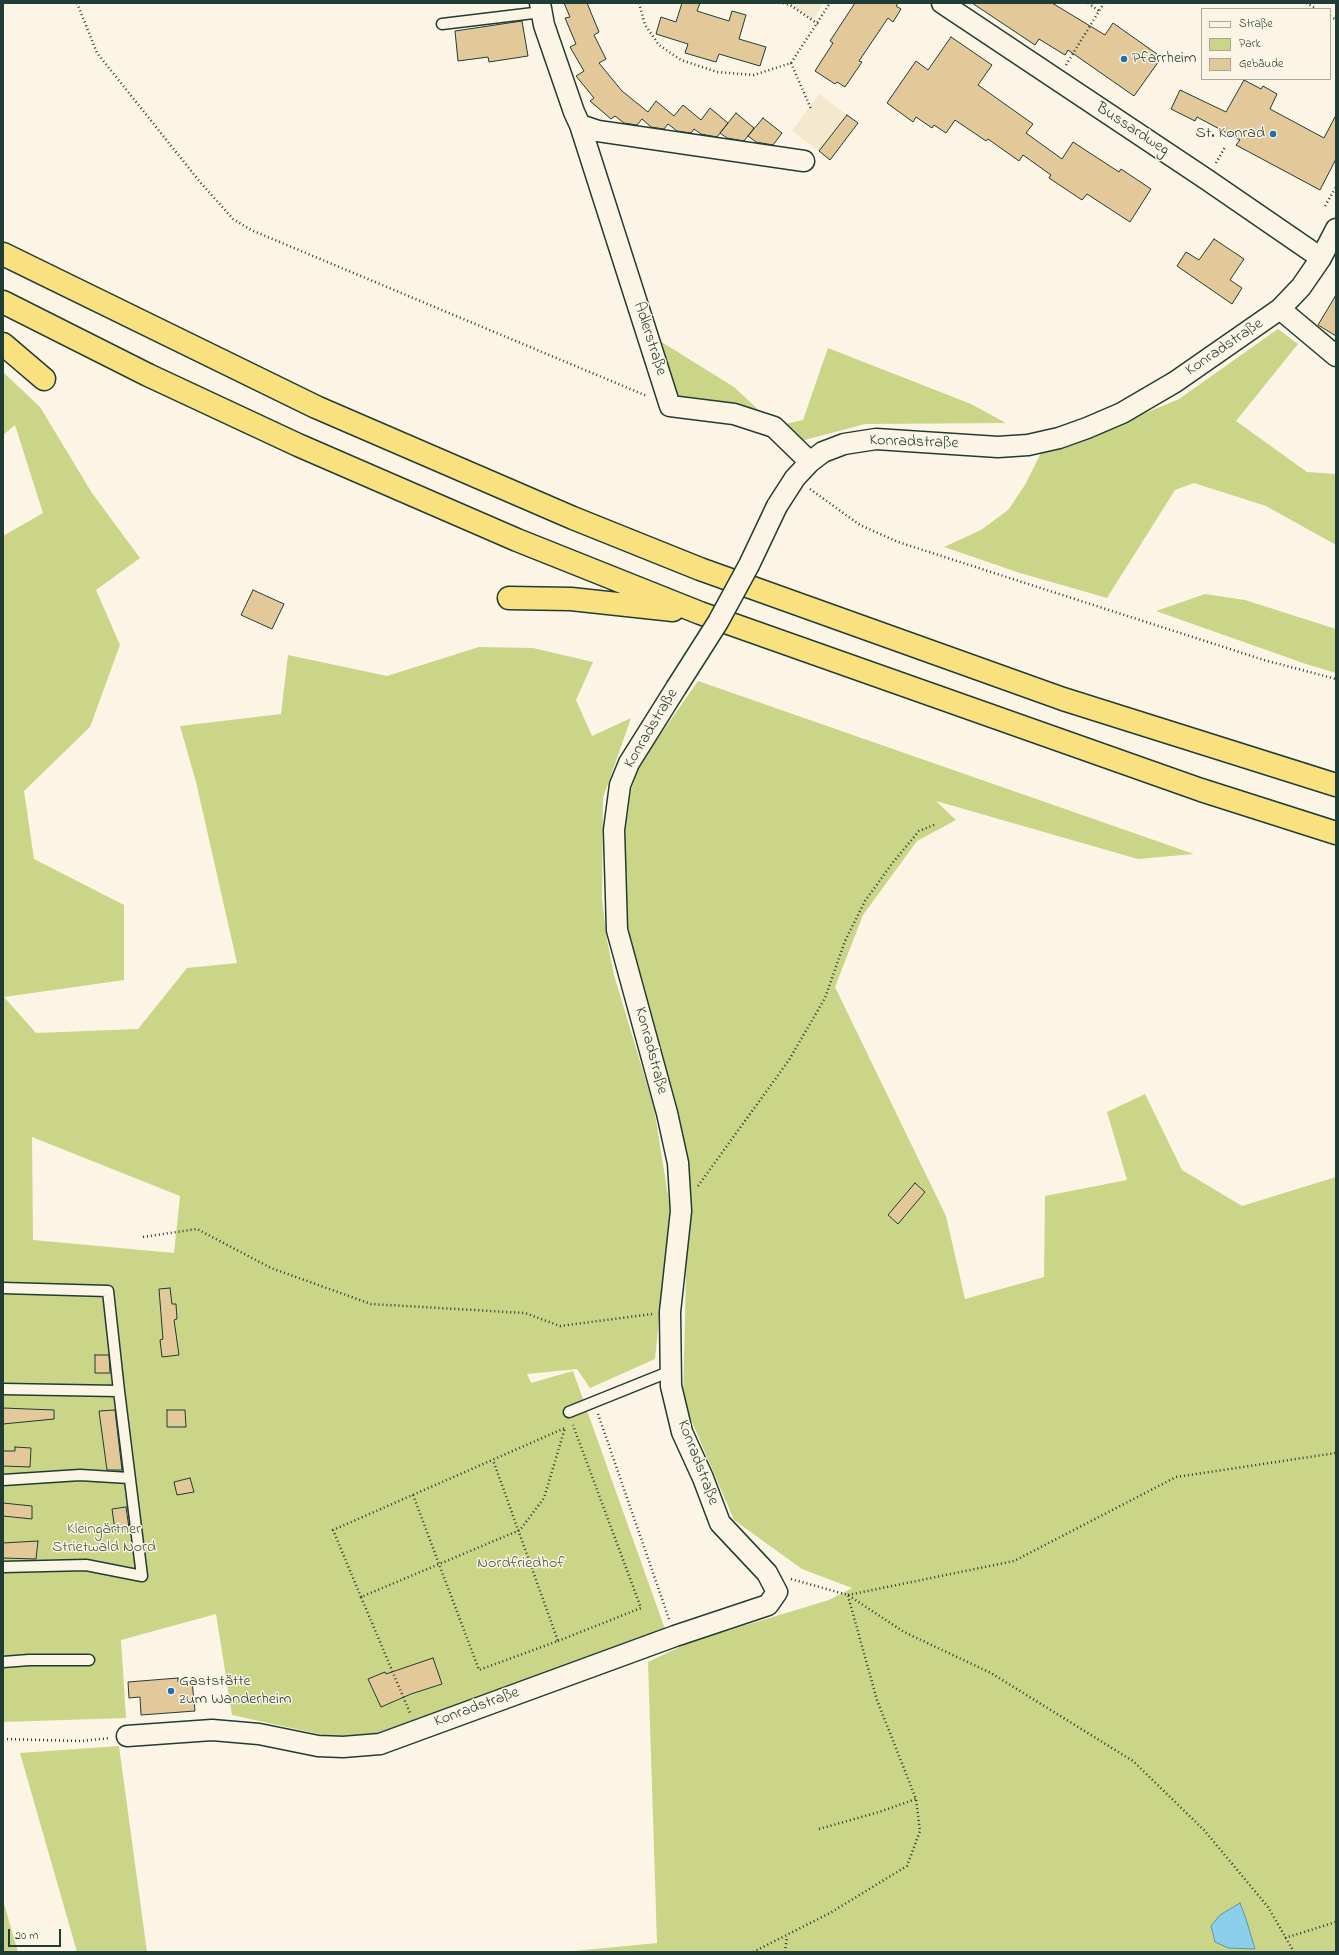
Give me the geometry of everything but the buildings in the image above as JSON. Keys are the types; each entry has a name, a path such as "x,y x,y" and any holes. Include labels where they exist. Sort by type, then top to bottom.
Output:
{"highway":[{"path":"3,254 316,407 601,530 700,569 1062,699 1336,785"},
{"path":"3,302 148,375 397,489 517,540 700,613 1201,790 1336,833"},
{"path":"3,344 44,379"},
{"path":"510,598 571,599 700,613"}],"street":[{"name":"Bussardweg","path":"942,3 1206,179 1321,258"},
{"name":"Adlerstraße","path":"541,8 544,25 574,112 580,124 670,406"},
{"path":"580,124 598,131 804,161"},
{"name":"Konradstraße","path":"127,1736 212,1730 259,1734 318,1746 343,1747 380,1744 675,1636 768,1605 777,1592 767,1573 720,1523 703,1478 682,1432 671,1386 670,1312 681,1211 678,1163 667,1113 617,930 614,830 620,785 629,763 718,622 749,565 777,506 795,478 810,462 823,452 844,444 876,439 998,447 1028,445 1058,438 1087,428 1122,413 1175,382 1260,325 1280,309 1301,287 1321,258 1336,229"},
{"path":"1280,309 1336,356"},
{"path":"670,406 734,414 774,427 810,462"}],"lane":[{"path":"442,24 541,8"},
{"path":"3,1288 108,1291 129,1478 142,1576 86,1565 3,1567"},
{"path":"569,1412 671,1371"},
{"path":"3,1389 119,1391"},
{"path":"3,1480 80,1475 129,1478"},
{"path":"3,1662 29,1660 89,1660"}],"path":[{"path":"77,3 97,53 200,182 233,219 251,230 670,406"},
{"path":"639,3 645,25 659,45 681,60 717,72 754,75 791,63 818,24 830,3"},
{"path":"783,3 790,5 818,24"},
{"path":"1088,3 1099,10"},
{"path":"1057,80 1104,3"},
{"path":"1306,3 1315,8"},
{"path":"791,63 811,109"},
{"path":"1213,167 1226,147"},
{"path":"1325,206 1336,187"},
{"path":"795,478 860,525 898,542 1264,660 1336,679"},
{"path":"698,1187 789,1060 825,998 845,941 865,901 894,861 919,831 936,824"},
{"path":"143,1236 197,1229 271,1268 372,1304 525,1313 560,1326 670,1312"},
{"path":"594,1402 675,1636"},
{"path":"413,1495 479,1670 641,1608 574,1424 333,1530 417,1730"},
{"path":"361,1597 520,1530 544,1498 565,1428"},
{"path":"848,1595 1014,1561 1176,1477 1336,1452"},
{"path":"493,1460 520,1530 558,1641"},
{"path":"767,1573 848,1595 904,1632 991,1673 1133,1761 1204,1830 1268,1907 1294,1952"},
{"path":"753,1952 830,1913 907,1866 920,1831 916,1799 877,1700 848,1595"},
{"path":"3,1739 80,1741 127,1736"},
{"path":"819,1829 879,1812 916,1799"},
{"path":"1285,1938 1336,1922"},
{"path":"785,1952 787,1935"}],"shaded area":[{"path":"787,3 823,3 814,20"},
{"path":"819,94 858,123 830,160 792,131"}],"green space":[{"path":"1278,329 1298,344 1236,421 1307,472 1336,474 1336,545 1266,506 1194,483 1175,490 1107,598 1020,573 944,547 981,530 1008,510 1025,485 1044,447 1119,424 1179,399"},
{"path":"660,341 734,387 764,415 693,402 677,396"},
{"path":"828,348 971,404 1006,423 865,424 801,441 781,425 803,420"},
{"path":"3,372 40,407 92,493 140,558 96,590 120,645 90,727 24,791 34,859 124,905 124,980 4,997 36,1033 138,1029 187,968 237,963 196,782 180,726 281,714 288,655 387,676 479,647 533,648 593,662 576,700 592,736 631,718 603,798 602,899 607,940 614,975 654,1108 670,1208 667,1260 663,1278 655,1359 590,1388 577,1369 527,1374 531,1383 573,1371 666,1632 373,1737 346,1740 232,1715 216,1614 121,1640 126,1718 3,1722 3,536 43,513 15,425 3,435","holes":["32,1137 180,1196 174,1253 33,1240"]},
{"path":"1205,594 1245,600 1336,629 1336,673 1306,664 1156,611"},
{"path":"698,681 1194,854 1138,859 936,801 956,820 917,841 863,915 835,987 946,1216 965,1299 1044,1277 1045,1196 1127,1180 1107,1112 1145,1094 1182,1170 1242,1206 1336,1177 1336,1952 564,1952 657,1943 648,1662 690,1642 829,1600 852,1588 802,1569 734,1520 683,1401 687,1232 692,1205 675,1106 625,929 624,842 631,790 639,765"},
{"path":"119,1746 147,1952 77,1952 20,1753"},
{"path":"3,1900 18,1952 3,1952"}],"water":[{"path":"1240,1903 1255,1949 1228,1948 1215,1942 1211,1926 1220,1915"}],"place":[{"name":"Pfarrheim","path":"1124,59"},
{"name":"St. Konrad","path":"1273,134"},
{"name":"Gaststätte zum Wanderheim","path":"171,1691"}],"park label":[{"name":"Kleingärtner Strietwald Nord","path":"104,1539"},
{"name":"Nordfriedhof","path":"521,1564"}]}
